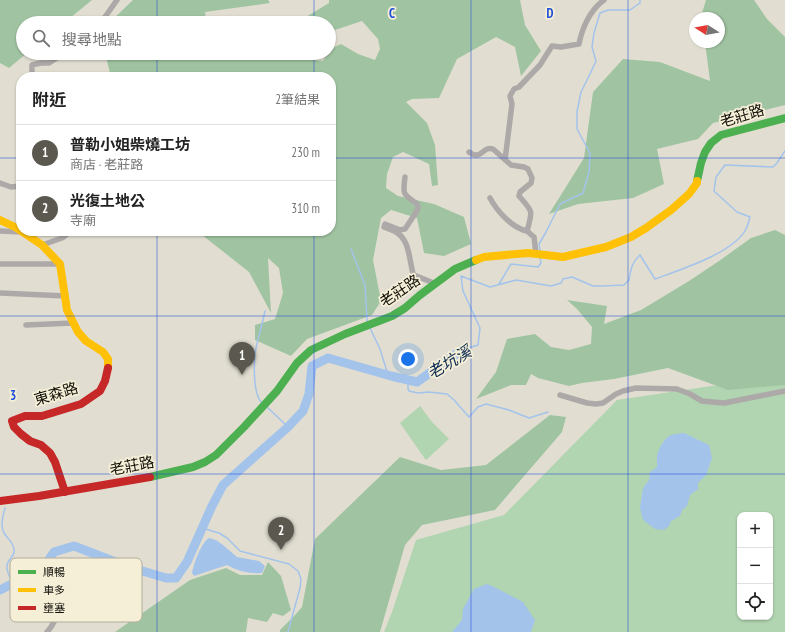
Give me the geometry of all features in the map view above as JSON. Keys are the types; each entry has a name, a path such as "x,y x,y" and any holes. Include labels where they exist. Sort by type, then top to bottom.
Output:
{"street":[{"path":"106,16 117,0"},
{"path":"505,160 512,104 510,96 514,89 519,87 540,65 552,46 561,47 578,44 587,21 597,6 604,0"},
{"path":"32,72 32,65 49,63 54,60"},
{"name":"老莊路","path":"0,501 65,492 160,475 193,467 205,462 216,455 244,427 277,391 297,363 311,350 345,334 392,316 405,308 455,269 484,257 528,253 563,257 606,247 631,237 671,210 689,194 697,183 704,155 714,140 721,135 785,118"},
{"path":"469,152 475,155 481,154 490,148 511,165 524,166 528,169 532,178 531,183 520,192 519,196 531,210 531,217 527,231"},
{"path":"405,177 405,196 417,204 417,211 405,229 400,230 385,224 384,227 397,233 406,244 413,273 436,284"},
{"path":"0,183 12,187 16,187"},
{"path":"490,198 501,214 517,227 527,231 534,237 539,255"},
{"path":"0,220 16,226"},
{"path":"0,231 16,229"},
{"path":"30,236 42,245 60,264"},
{"path":"42,245 65,236"},
{"path":"0,264 60,264"},
{"name":"東森路","path":"60,264 67,310 73,323 78,332 86,341 103,352 108,358 108,368 105,381 100,391 81,404 42,416 25,416 12,421 14,428 21,434 41,445 50,453 55,462 65,492"},
{"path":"0,293 66,296"},
{"path":"26,325 73,323"},
{"path":"560,395 587,403 596,404 603,403 623,391 636,388 676,389 690,394 702,401 724,403 785,391"},
{"path":"47,632 50,630 54,622"}],"green space":[{"path":"0,0 92,0 73,16 16,16 16,60 19,60 9,68 0,63"},
{"path":"133,0 268,0 270,3 205,12 206,16 116,16"},
{"path":"329,0 520,0 525,25 541,51 521,76 515,47 496,37 457,59 439,98 412,99 406,102 427,123 435,145 438,185 432,186 429,164 403,152 393,157 387,174 386,188 398,196 434,204 464,217 471,244 444,256 424,253 417,218 391,210 381,218 373,260 381,301 372,315 307,339 291,356 255,340 255,325 275,319 283,293 279,268 268,258 271,313 249,272 203,236 336,236 336,72 110,72 107,60 323,61 336,60 336,46 341,44 358,54 375,60 380,49 378,39 362,21 336,30 336,16 308,16 329,3"},
{"path":"706,0 754,0 767,19 785,37 785,105 713,123 698,139 657,149 664,184 633,198 578,204 549,214 584,158 593,92 623,59 660,62 710,81 706,48 725,48 725,12 702,12"},
{"path":"775,230 785,235 785,385 728,390 668,368 569,386 538,378 531,374 526,385 511,385 476,399 496,372 507,339 535,334 551,347 569,350 591,344 592,327 577,309 567,300 607,306 604,324 641,310 689,281 751,238"},
{"path":"785,375 785,632 384,632 416,540 504,515 617,400"},
{"path":"420,406 432,422 449,439 426,460 400,423"},
{"path":"550,415 566,417 562,432 495,510 422,525 405,545 380,632 280,632 280,630 302,607 315,539 400,457 441,470 486,465"},
{"path":"268,562 281,576 291,610 283,616 273,613 267,622 248,618 246,632 115,632 129,622 142,622 142,613 190,580 226,568 240,575 262,575"}],"water":[{"path":"684,433 709,445 712,458 706,475 698,483 698,489 690,495 687,506 682,510 680,516 671,521 669,526 664,530 655,529 643,520 640,508 643,488 649,480 650,472 657,466 657,456 664,441 671,435"},
{"path":"209,538 216,540 237,557 259,561 265,566 262,573 244,572 227,565 194,576 192,573 196,559 203,544"},
{"path":"487,584 523,602 535,620 531,632 452,632 462,620 463,609 474,589"}],"waterway":[{"path":"540,251 539,244 560,204 583,193 589,172 590,153 577,129 577,112 581,92 596,61 592,47 594,33 600,13 608,10 630,10 640,3 640,0"},
{"name":"老坑溪","path":"462,350 478,345 480,328 463,291 461,276 490,287 516,280 551,286 561,283 563,279 572,277 593,286 602,286 624,285 629,280 633,264 640,255 655,279 691,266 730,246 740,238 748,224 750,217 737,212 714,191 716,177 725,165 773,167 785,151"},
{"path":"351,249 365,285 368,322"},
{"path":"499,284 511,264 538,267 541,263 540,257"},
{"path":"262,403 257,394 254,366 255,354 265,311"},
{"path":"370,328 380,349 388,375"},
{"name":"老坑溪","path":"142,571 166,578 176,578 187,562 223,485 288,427 303,411 309,394 312,366 328,358 417,382 462,350"},
{"path":"408,380 409,391 418,393 429,392 447,394 469,417 478,407 486,404 509,410 529,418 548,412"},
{"path":"266,406 288,427"},
{"path":"5,508 2,527 14,549 14,554 11,558"},
{"path":"202,528 219,533 227,538 240,551 289,564 298,571 301,579 300,588 288,632"},
{"name":"老坑溪","path":"50,558 54,552 74,546 105,558"},
{"path":"10,559 7,564 10,577"},
{"name":"老坑溪","path":"0,590 10,585"}],"traffic: fast":[{"path":"697,181 705,152 711,143 721,135 785,118"},
{"path":"150,477 193,467 216,455 277,391 297,363 311,350 345,334 392,316 405,308 455,269 476,260"}],"traffic: slow":[{"path":"476,260 484,257 528,253 563,257 606,247 631,237 671,210 689,194 697,181"},
{"path":"0,220 16,228"},
{"path":"28,236 42,245 60,264 67,310 78,332 86,341 103,352 108,359 108,368"}],"traffic: jam":[{"path":"65,492 55,462 50,453 41,445 30,441 21,434 14,427 12,421 25,416 42,416 81,404 100,391 105,381 108,368"},
{"path":"0,501 39,496 150,477"}],"place":[{"name":"普勒小姐柴燒工坊","path":"242,375"},
{"name":"光復土地公","path":"281,550"}]}
